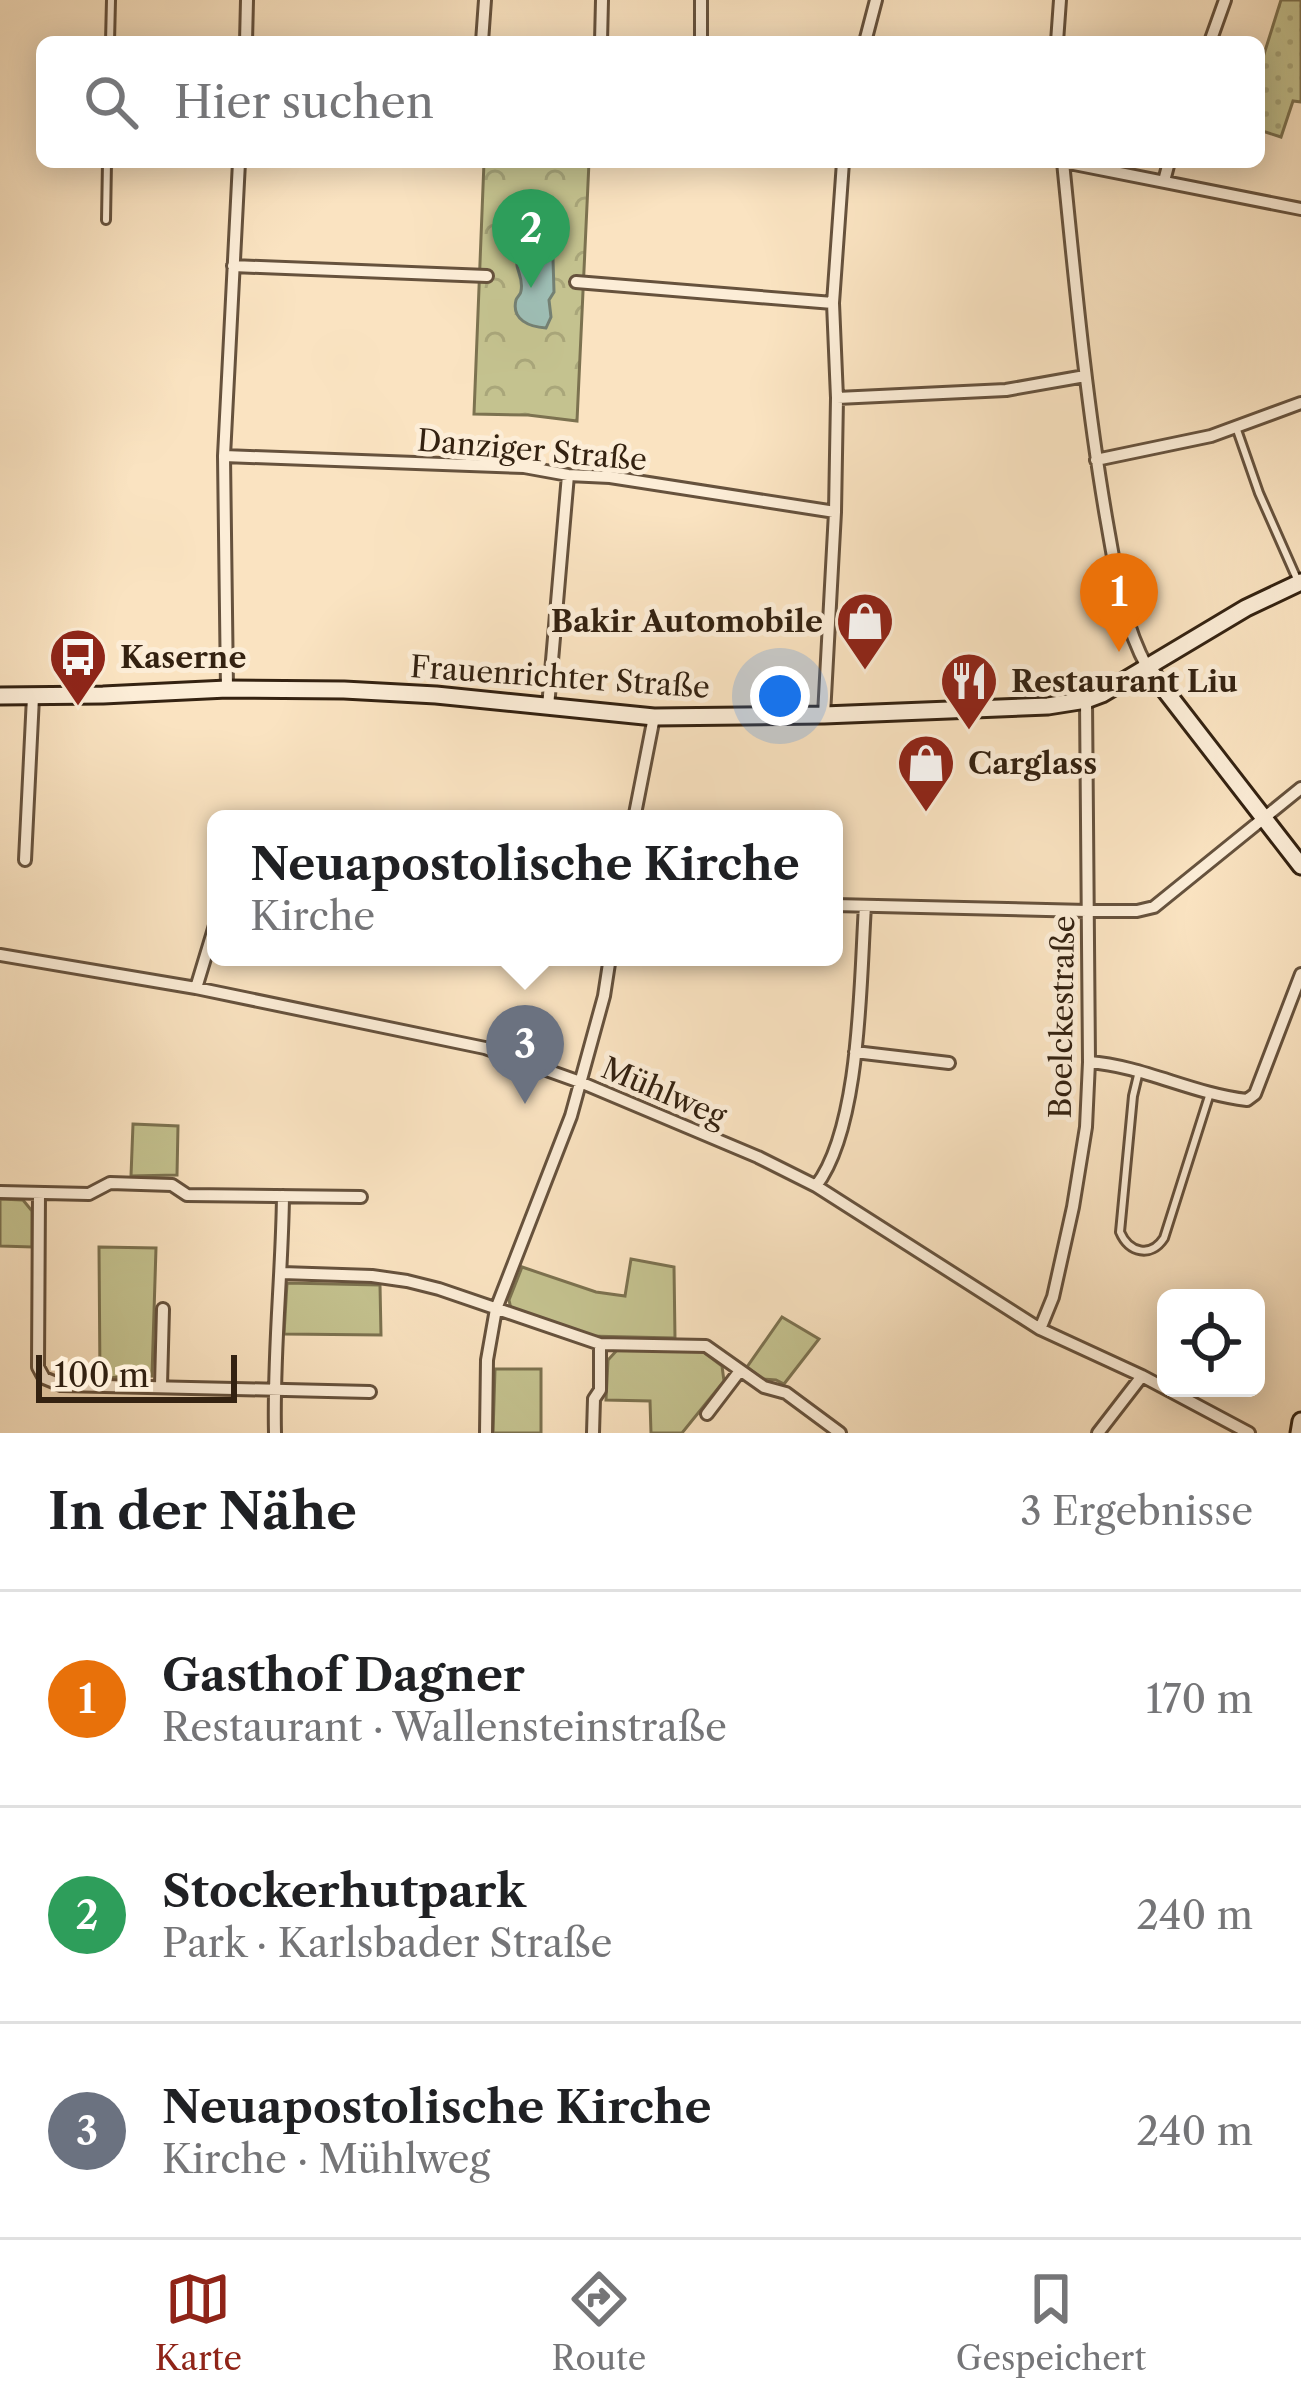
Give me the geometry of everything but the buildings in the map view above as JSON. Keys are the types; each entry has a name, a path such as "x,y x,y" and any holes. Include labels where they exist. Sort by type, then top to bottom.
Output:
{"main road":[{"name":"Frauenrichter Straße","path":"0,696 227,689 383,691 654,717 824,716 1048,706 1086,700 1246,608 1300,583"},
{"path":"1147,667 1301,866"},
{"path":"1299,1433 1301,1421"}],"street":[{"path":"246,36 248,0"},
{"path":"482,36 485,0"},
{"path":"601,36 602,0"},
{"path":"700,0 700,36"},
{"path":"867,36 876,0"},
{"path":"1058,36 1060,0"},
{"path":"1212,36 1225,0"},
{"path":"227,689 224,456 239,168"},
{"path":"824,716 835,512 833,303 844,168"},
{"path":"1064,168 1096,460 1122,596 1147,667"},
{"path":"1095,168 1301,209"},
{"path":"1164,181 1167,168"},
{"path":"233,266 487,277"},
{"path":"576,282 833,303"},
{"path":"837,398 1006,389 1085,376"},
{"path":"1096,460 1210,436 1301,403"},
{"name":"Danziger Straße","path":"224,456 524,467 835,512"},
{"path":"548,707 568,475"},
{"path":"25,860 33,697"},
{"name":"Boelckestraße","path":"1040,1329 1053,1298 1086,1127 1086,700"},
{"path":"636,810 654,717"},
{"path":"843,905 1087,911 1154,907 1301,788"},
{"path":"816,1186 827,1171 845,1114 855,1052 866,906"},
{"path":"196,988 207,952"},
{"name":"Mühlweg","path":"0,955 196,988 484,1048 580,1082 816,1186 1040,1329 1249,1433"},
{"path":"486,1433 487,1360 496,1310 571,1116 609,966"},
{"path":"1089,1062 1113,1064 1247,1100 1255,1094 1301,974"},
{"path":"855,1052 949,1063"},
{"path":"0,1192 89,1194 110,1183 172,1185 187,1195 361,1197"},
{"path":"39,1193 38,1367 44,1378 61,1385 370,1392"},
{"path":"275,1433 283,1196"},
{"path":"282,1273 407,1281 600,1344 706,1346 764,1388 786,1393 840,1433"},
{"path":"161,1385 163,1309"},
{"path":"593,1433 594,1400 600,1390 600,1344"},
{"path":"707,1414 739,1372"},
{"path":"1098,1433 1142,1376"}],"lane":[{"path":"110,36 111,0"},
{"path":"106,220 107,168"},
{"path":"1236,427 1258,493 1300,583"},
{"path":"1139,1071 1132,1096 1120,1232 1131,1247 1151,1251 1164,1238 1210,1093"}],"green space":[{"path":"1281,0 1301,0 1301,102 1293,101 1281,137 1265,132 1265,51"},
{"path":"484,168 589,168 577,421 474,414"},
{"path":"133,1124 178,1126 177,1175 131,1176"},
{"path":"0,1199 23,1200 32,1211 32,1247 0,1246"},
{"path":"99,1247 156,1248 152,1376 100,1378"},
{"path":"631,1259 674,1267 675,1338 587,1336 511,1309 509,1300 522,1267 596,1292 625,1296"},
{"path":"287,1283 380,1285 381,1335 284,1334"},
{"path":"782,1317 819,1339 784,1384 762,1379 747,1367"},
{"path":"618,1349 702,1351 722,1366 724,1381 682,1433 651,1433 650,1401 606,1400 608,1360"},
{"path":"495,1369 541,1369 541,1433 493,1433"}],"water":[{"path":"534,244 553,259 554,292 546,328 523,321 515,307 522,284 517,259 524,245"}],"place":[{"name":"Stockerhutpark","path":"531,288"},
{"name":"Gasthof Dagner","path":"1119,652"},
{"name":"Bakir Automobile","path":"865,672"},
{"name":"Kaserne","path":"78,708"},
{"name":"Restaurant Liu","path":"969,732"},
{"name":"Carglass","path":"926,814"},
{"name":"Neuapostolische Kirche","path":"525,1104"}]}
